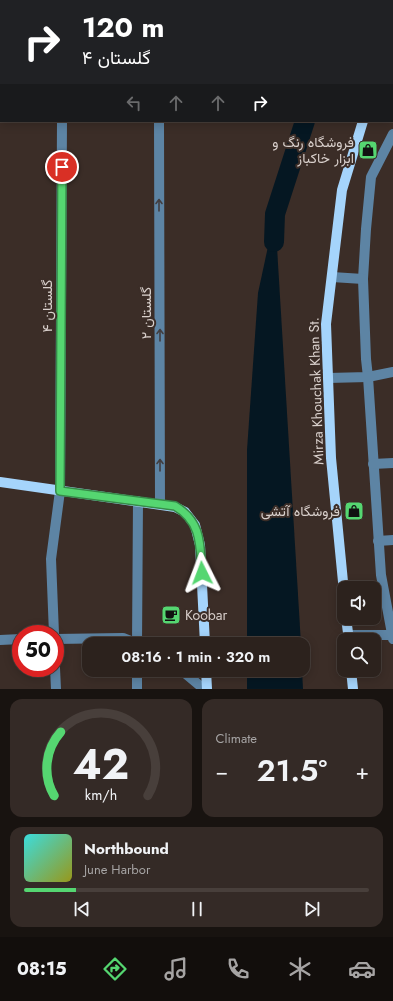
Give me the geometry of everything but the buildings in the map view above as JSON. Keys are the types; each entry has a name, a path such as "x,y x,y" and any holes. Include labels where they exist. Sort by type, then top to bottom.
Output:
{"main road":[{"name":"Mirza Khouchak Khan St.","path":"343,581 331,458 326,324 342,190 363,122"},
{"path":"0,482 175,506 185,512 195,525 200,544 205,637"},
{"path":"206,677 207,689"},
{"path":"352,677 353,689"}],"street":[{"path":"0,0 34,0"},
{"name":"گلستان ۴","path":"54,625 51,559 60,491 62,122"},
{"name":"گلستان ۲","path":"159,122 160,504"},
{"path":"381,637 393,637 381,575 378,541 366,359 363,279 371,177 393,134"},
{"path":"332,277 363,279"},
{"path":"328,378 368,377 393,372"},
{"path":"373,464 393,463"},
{"path":"138,501 138,637"},
{"path":"378,541 393,540"},
{"path":"64,638 82,638"},
{"path":"0,640 12,640"},
{"path":"55,677 56,689"},
{"path":"137,677 137,689"},
{"path":"189,677 204,689"}],"water":[{"path":"275,214 301,637 247,637 247,450 258,293"},
{"path":"247,677 302,677 303,689 247,689"}],"waterway":[{"path":"274,242 275,214 305,122"}],"place":[{"name":"فروشگاه رنگ و ابزار خاکباز","path":"368,150"},
{"name":"فروشگاه آتشی","path":"354,511"},
{"name":"Koobar","path":"171,615"}],"route":[{"path":"62,167 60,491 175,506 185,512 195,525 200,544 202,573"}]}
